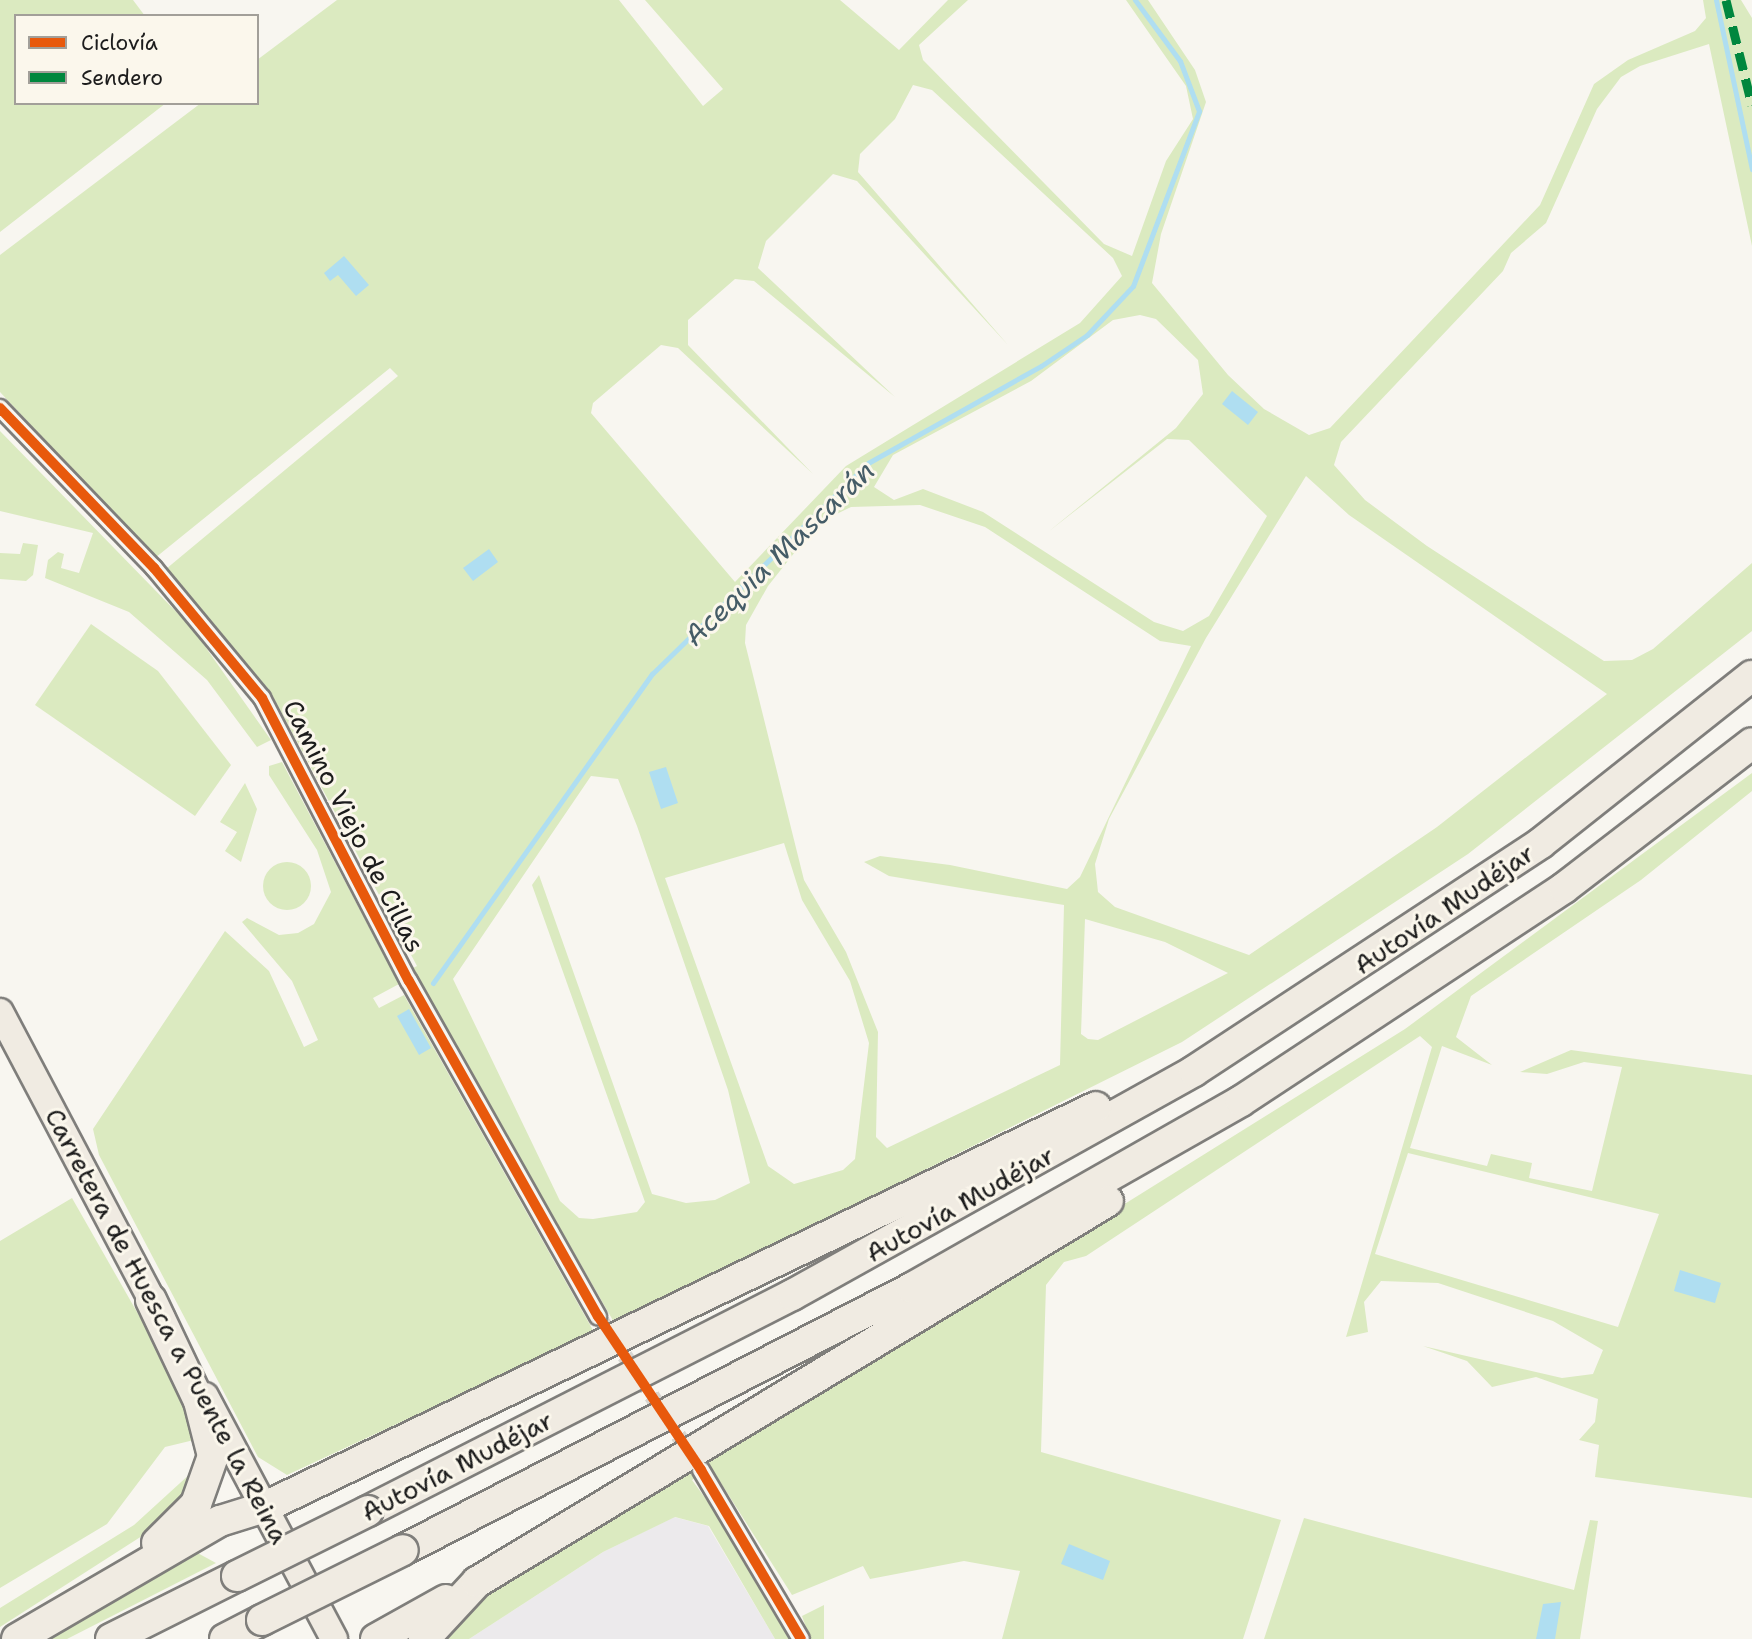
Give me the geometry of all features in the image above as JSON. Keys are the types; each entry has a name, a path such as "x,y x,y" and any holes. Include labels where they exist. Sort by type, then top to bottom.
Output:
{"highway":[{"name":"Autovía Mudéjar","path":"111,1639 792,1295 1194,1071 1541,843 1752,676"},
{"name":"Autovía Mudéjar","path":"225,1639 923,1282 1280,1077 1564,888 1752,743"},
{"path":"18,1639 220,1521 265,1507 1149,1079 1194,1071"},
{"path":"376,1639 477,1582 1255,1109 1280,1077"},
{"path":"134,1572 141,1554 196,1504 213,1456 198,1401 151,1300"},
{"path":"424,1639 477,1582"}],"main road":[{"name":"Carretera de Huesca a Puente la Reina","path":"0,1012 151,1300 334,1639"}],"street":[{"name":"Camino Viejo de Cillas","path":"0,408 154,568 262,698 409,981 598,1316"},
{"path":"701,1470 801,1639"}],"shaded area":[{"path":"674,1517 708,1526 775,1639 469,1639 603,1552"}],"green space":[{"path":"0,0 133,0 144,14 14,14 14,105 163,105 0,232"},
{"path":"337,0 619,0 703,106 723,89 645,0 840,0 899,50 948,0 968,0 919,45 923,60 1104,244 1132,256 1166,161 1193,119 1186,86 1126,0 1148,0 1195,70 1206,102 1161,234 1152,283 1228,375 1264,409 1309,435 1330,428 1540,205 1594,84 1628,60 1695,31 1706,18 1703,0 1741,0 1752,18 1752,246 1709,44 1640,66 1621,77 1597,109 1546,223 1511,253 1503,271 1341,442 1334,465 1365,500 1427,546 1604,661 1632,660 1653,649 1752,563 1752,631 1468,854 1182,1042 615,1324 411,969 417,966 270,691 166,569 398,376 390,368 155,558 0,392 0,255 198,105 259,105 259,58","holes":["913,85 932,90 1113,258 1122,276 1080,323 846,466 735,582 591,413 593,403 661,345 678,348 813,474 688,345 688,320 735,279 754,281 895,397 758,268 766,241 833,174 857,181 1008,345 858,172 860,154 895,119","1140,315 1156,319 1198,360 1203,394 1176,428 1048,532 1167,439 1189,440 1267,516 1209,616 1183,631 1154,622 983,512 923,489 894,500 874,487 893,455 1031,381 1113,320","1306,476 1349,515 1607,694 1437,827 1249,955 1115,907 1098,892 1095,864 1109,819 1206,638","920,505 985,527 1160,641 1191,646 1080,877 1067,889 950,865 880,856 864,862 889,876 1064,905 1060,1065 887,1148 876,1137 878,1032 846,952 804,880 745,643 746,625 768,586 818,523 851,507","591,776 618,779 637,826 728,1090 750,1183 715,1200 686,1203 652,1194 539,875 532,885 645,1202 637,1212 593,1219 579,1218 560,1201 453,979","784,843 802,900 850,981 869,1043 855,1159 843,1170 794,1184 768,1166 665,878","1085,919 1165,942 1228,973 1098,1040 1088,1039 1081,1034"]},
{"path":"0,431 192,628 271,740 257,747 207,680 129,612 45,578 48,560 58,552 64,554 61,568 79,573 93,533 0,511"},
{"path":"23,543 38,545 33,575 26,581 0,579 0,553 20,554"},
{"path":"91,624 158,671 231,765 195,816 35,705"},
{"path":"282,762 399,984 373,998 379,1008 404,995 594,1332 287,1475 258,1457 99,1155 93,1129 225,931 269,971 304,1047 318,1040 292,981 242,922 247,918 279,935 298,933 314,924 331,892 317,850 269,775 269,766"},
{"path":"1752,773 1752,791 1641,880 1471,996 1456,1037 1492,1065 1442,1046 1410,1148 1487,1166 1491,1154 1532,1163 1529,1178 1592,1191 1622,1067 1584,1062 1547,1074 1520,1072 1571,1050 1752,1075 1752,1498 1595,1477 1599,1445 1579,1440 1595,1422 1598,1399 1536,1377 1492,1387 1467,1361 1423,1346 1562,1378 1593,1374 1603,1350 1553,1321 1438,1283 1381,1281 1364,1302 1368,1332 1346,1337 1432,1047 1420,1036 1086,1256 1064,1262 1046,1285 1041,1452 1281,1520 1243,1639 1002,1639 1020,1571 964,1561 870,1579 863,1566 792,1595 712,1469 692,1480 751,1561 791,1639 775,1639 709,1526 675,1517 603,1552 469,1639 436,1639 478,1596 884,1354 1405,1029","holes":["1408,1153 1659,1214 1618,1327 1375,1254"]},
{"path":"245,783 257,809 241,862 225,851 237,832 220,822"},
{"path":"287,862 296,863 304,869 310,877 310,895 304,903 296,909 287,910 278,909 270,903 264,895 263,886 264,877 270,869 278,863"},
{"path":"72,1198 170,1370 194,1440 165,1447 107,1524 0,1588 0,1241"},
{"path":"191,1473 198,1480 156,1527 0,1627 0,1608 134,1525"},
{"path":"1304,1518 1574,1590 1590,1520 1598,1521 1580,1639 1264,1639"},
{"path":"192,1550 216,1563 67,1639 40,1639"},
{"path":"824,1605 824,1639 810,1639 802,1616"}],"water":[{"path":"344,256 369,285 356,296 338,275 330,281 324,273"},
{"path":"1232,391 1258,412 1248,425 1222,404"},
{"path":"489,549 498,562 473,581 463,568"},
{"path":"666,767 678,803 661,809 649,772"},
{"path":"409,1009 431,1048 419,1055 397,1016"},
{"path":"1680,1270 1721,1283 1715,1303 1674,1291"},
{"path":"1069,1544 1110,1561 1103,1580 1061,1564"},
{"path":"1561,1602 1555,1639 1536,1639 1543,1604"}],"waterway":[{"name":"Acequia Mascarán","path":"433,983 652,674 868,463 1041,366 1087,335 1133,286 1199,111 1180,61 1135,0"},
{"path":"1716,0 1752,169"}],"tunnel":[{"path":"598,1316 694,1459"}],"marked path":[{"path":"1726,0 1752,105"}],"cycle path":[{"path":"0,408 154,568 262,698 409,981 598,1316 701,1470 801,1639"}]}
